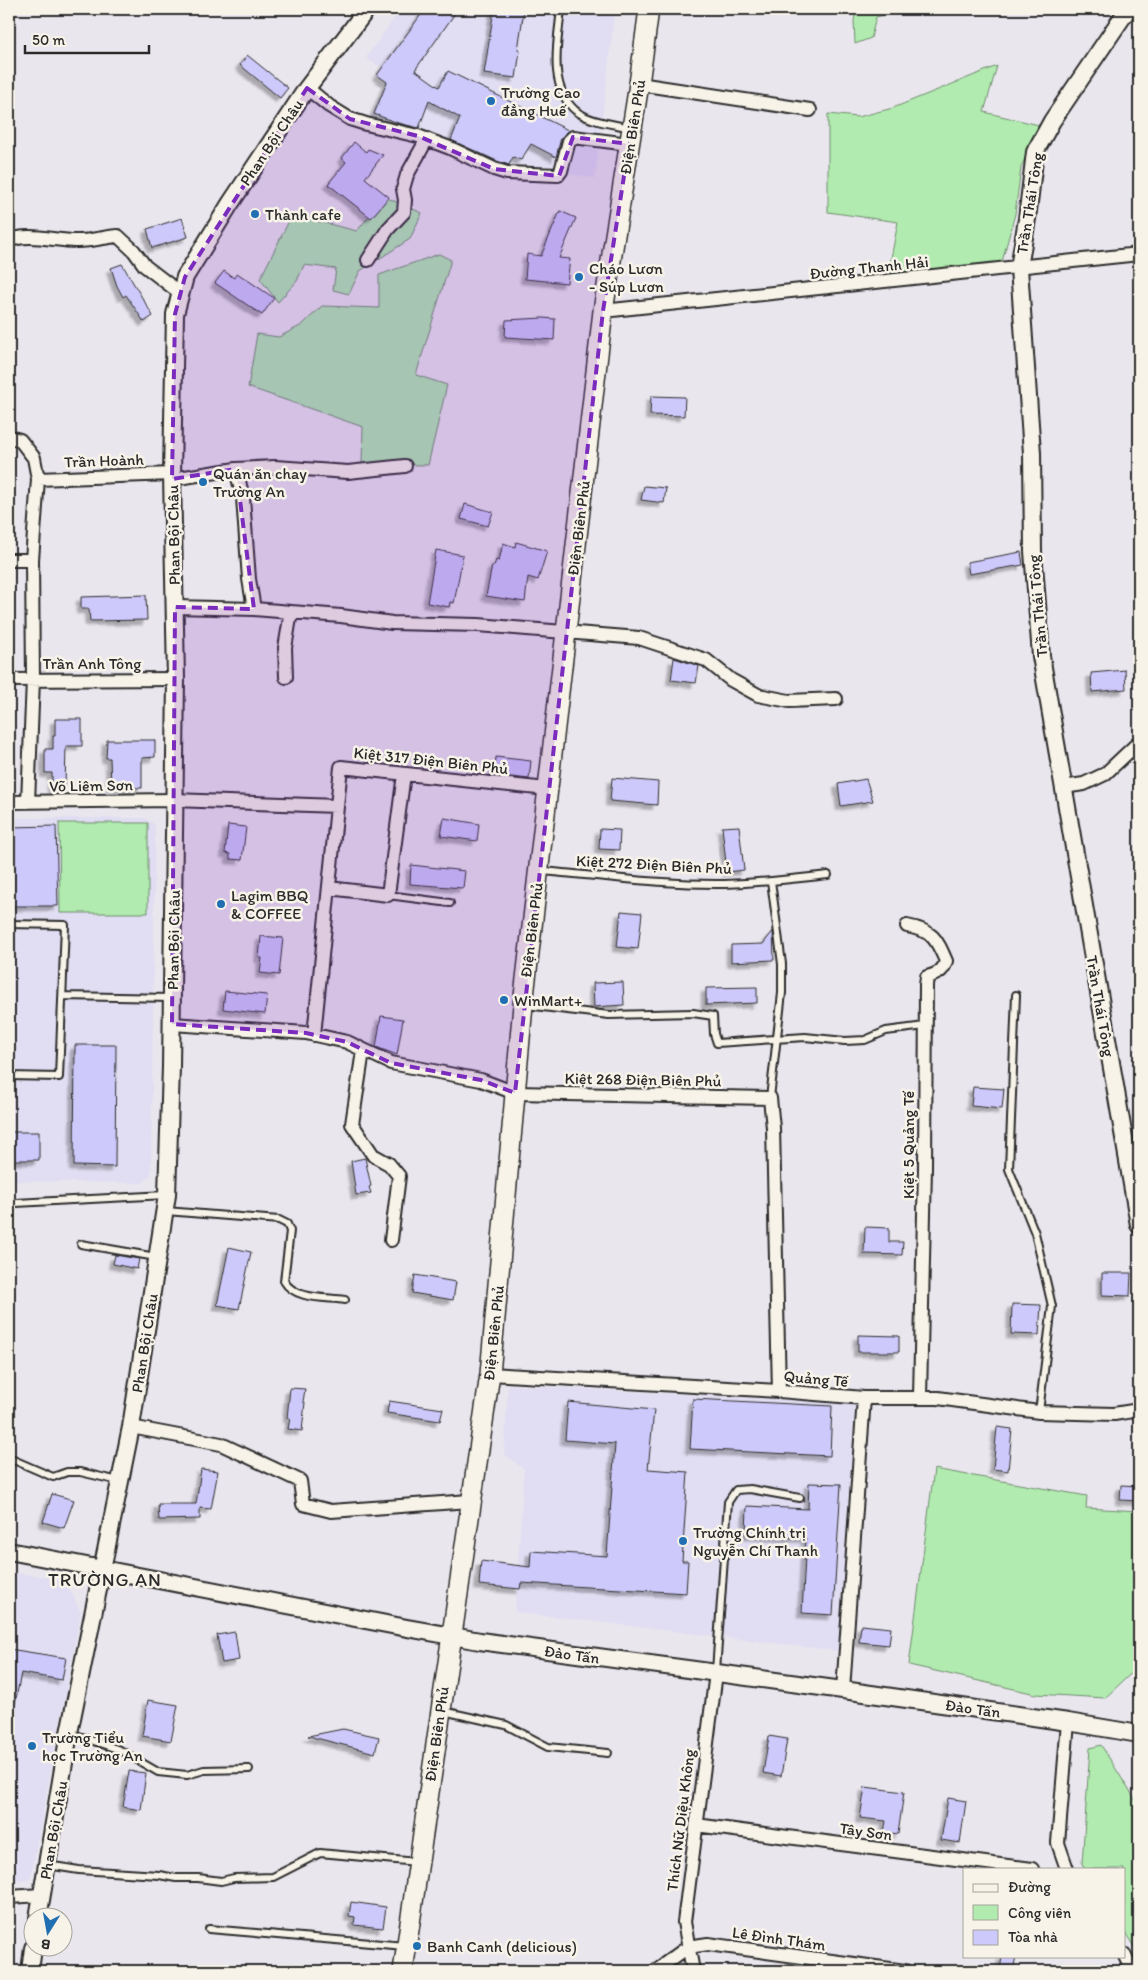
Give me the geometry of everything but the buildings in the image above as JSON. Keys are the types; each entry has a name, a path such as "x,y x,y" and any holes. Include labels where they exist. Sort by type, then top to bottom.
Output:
{"main road":[{"name":"Điện Biên Phủ","path":"403,1971 450,1636 490,1374 522,1005 602,311 639,84 649,9"}],"street":[{"name":"Trần Thái Tông","path":"1128,9 1052,121 1034,152 1027,219 1019,268 1032,453 1033,551 1041,656 1139,1226"},
{"name":"Phan Bội Châu","path":"40,1908 69,1733 131,1427 167,1195 172,1024 176,679 172,476 175,314 185,278 230,204 307,88 361,12"},
{"path":"639,84 810,110"},
{"path":"307,88 329,106 350,119 427,139 507,173 558,175 561,171 568,141 572,137 630,136"},
{"path":"368,260 388,229 404,212 405,200 403,189 407,175 427,139"},
{"path":"9,241 15,238 47,238 74,242 118,236 134,251 145,266 180,293"},
{"name":"Đường Thanh Hải","path":"602,311 1139,254"},
{"path":"9,437 20,440 34,458 38,479 32,560 33,680 28,802"},
{"name":"Trần Hoành","path":"38,479 172,476 275,467 348,472 405,466"},
{"path":"236,469 243,498 249,578 254,609"},
{"path":"9,560 32,560"},
{"path":"175,607 254,609 392,622 478,626 638,638 706,660 731,680 758,695 789,701 836,699"},
{"path":"286,677 285,648 291,612"},
{"name":"Trần Anh Tông","path":"9,680 176,679"},
{"path":"1063,786 1084,784 1092,781 1134,755 1139,742"},
{"name":"Kiệt 317 Điện Biên Phủ","path":"314,1035 342,767 547,789"},
{"path":"329,888 388,894 404,774"},
{"name":"Võ Liêm Sơn","path":"9,802 174,800 337,806"},
{"name":"Kiệt 5 Quảng Tế","path":"907,926 926,931 936,939 946,961 944,968 938,973 927,977 920,1397"},
{"name":"Kiệt 268 Điện Biên Phủ","path":"172,1024 314,1035 347,1042 391,1063 481,1080 515,1093 770,1098"},
{"path":"363,1051 352,1124 373,1155 389,1164 399,1176 391,1240"},
{"path":"770,1098 773,1128 779,1391"},
{"name":"Quảng Tế","path":"490,1374 779,1391 864,1398 920,1397 1039,1412 1114,1414 1139,1410"},
{"path":"843,1690 864,1398"},
{"path":"131,1427 222,1444 300,1481 303,1504 331,1511 470,1501"},
{"name":"Đào Tấn","path":"9,1551 450,1636 1068,1722 1139,1734"},
{"name":"Thích Nữ Diệu Không","path":"692,1971 684,1922 716,1673"},
{"path":"1065,1868 1058,1843 1068,1722"},
{"name":"Tây Sơn","path":"696,1825 1024,1868"},
{"path":"9,1897 42,1895"},
{"name":"Lê Đình Thám","path":"688,1947 708,1944 818,1966 905,1971"},
{"path":"656,1971 688,1947"},
{"path":"30,1971 32,1958"},
{"path":"1126,1958 1132,1971"}],"lane":[{"path":"561,9 557,58 559,82 566,100 577,111 630,136"},
{"name":"Kiệt 272 Điện Biên Phủ","path":"538,870 667,882 724,884 828,875"},
{"path":"770,1098 775,1039 782,993 782,964 771,881"},
{"path":"388,894 450,903"},
{"path":"9,924 65,925 59,1077 9,1076"},
{"path":"1016,995 1009,1169 1035,1233 1052,1306 1039,1412"},
{"path":"62,996 172,998"},
{"path":"522,1005 608,1015 693,1013 713,1016 714,1034 718,1043 805,1037 845,1041 865,1040 886,1031 925,1026"},
{"path":"16,1203 167,1195"},
{"path":"165,1211 279,1220 286,1224 290,1231 284,1281 288,1288 297,1293 345,1300"},
{"path":"81,1244 157,1257"},
{"path":"9,1458 53,1477 67,1472 80,1472 120,1481"},
{"path":"716,1673 728,1502 736,1490 750,1489 800,1498"},
{"path":"440,1710 506,1724 548,1747 608,1753"},
{"path":"69,1733 120,1750 158,1772 187,1776 204,1770 249,1769"},
{"path":"47,1865 79,1870 222,1881 234,1878 273,1877 320,1853 418,1862"},
{"path":"209,1929 406,1946"}],"highlighted area":[{"path":"307,88 350,119 418,136 494,169 559,176 573,137 629,144 603,311 515,1093 481,1080 391,1063 347,1042 306,1033 172,1024 175,607 254,609 236,469 172,479 175,314 185,277"}],"shaded area":[{"name":"Trường Cao đẳng Huế","path":"401,9 615,9 595,178 518,166 511,170 370,121 386,82 377,75 382,68 366,58"},
{"path":"9,818 145,818 155,825 151,1175 142,1183 9,1181"},
{"name":"Trường Chính trị Nguyễn Chí Thanh","path":"508,1385 855,1404 838,1651 515,1612 524,1469 504,1454"},
{"name":"Trường Tiểu học Trường An","path":"9,1572 64,1579 81,1612 30,1880 9,1881"}],"green space":[{"path":"856,9 905,10 876,17 871,38 855,44 854,21"},
{"path":"997,66 984,112 1039,125 1021,168 1015,214 1000,269 887,279 898,222 828,212 828,114 858,117 893,108"},
{"path":"385,197 422,213 410,239 360,271 349,294 333,290 336,269 304,265 297,281 278,302 260,279 292,215 357,231"},
{"path":"439,254 451,260 416,375 447,385 428,465 362,464 363,427 248,387 257,334 279,337 302,325 322,306 379,308 379,275"},
{"path":"59,823 148,823 148,913 60,913"},
{"path":"934,1469 1087,1496 1086,1508 1139,1511 1139,1666 1105,1698 1036,1694 909,1665"},
{"path":"1101,1745 1139,1806 1139,1955 1126,1934 1126,1868 1084,1868 1082,1864 1090,1748"}],"place":[{"name":"Trường Cao đẳng Huế","path":"491,101"},
{"name":"Thành cafe","path":"255,214"},
{"name":"Cháo Lươn - Súp Lươn","path":"579,277"},
{"name":"Quán ăn chay Trường An","path":"203,482"},
{"name":"Lagim BBQ & COFFEE","path":"221,904"},
{"name":"WinMart+","path":"504,1000"},
{"name":"Trường Chính trị Nguyễn Chí Thanh","path":"683,1541"},
{"name":"Trường Tiểu học Trường An","path":"32,1746"},
{"name":"Banh Canh (delicious)","path":"417,1946"}],"district":[{"name":"TRƯỜNG AN","path":"105,1579"}]}
